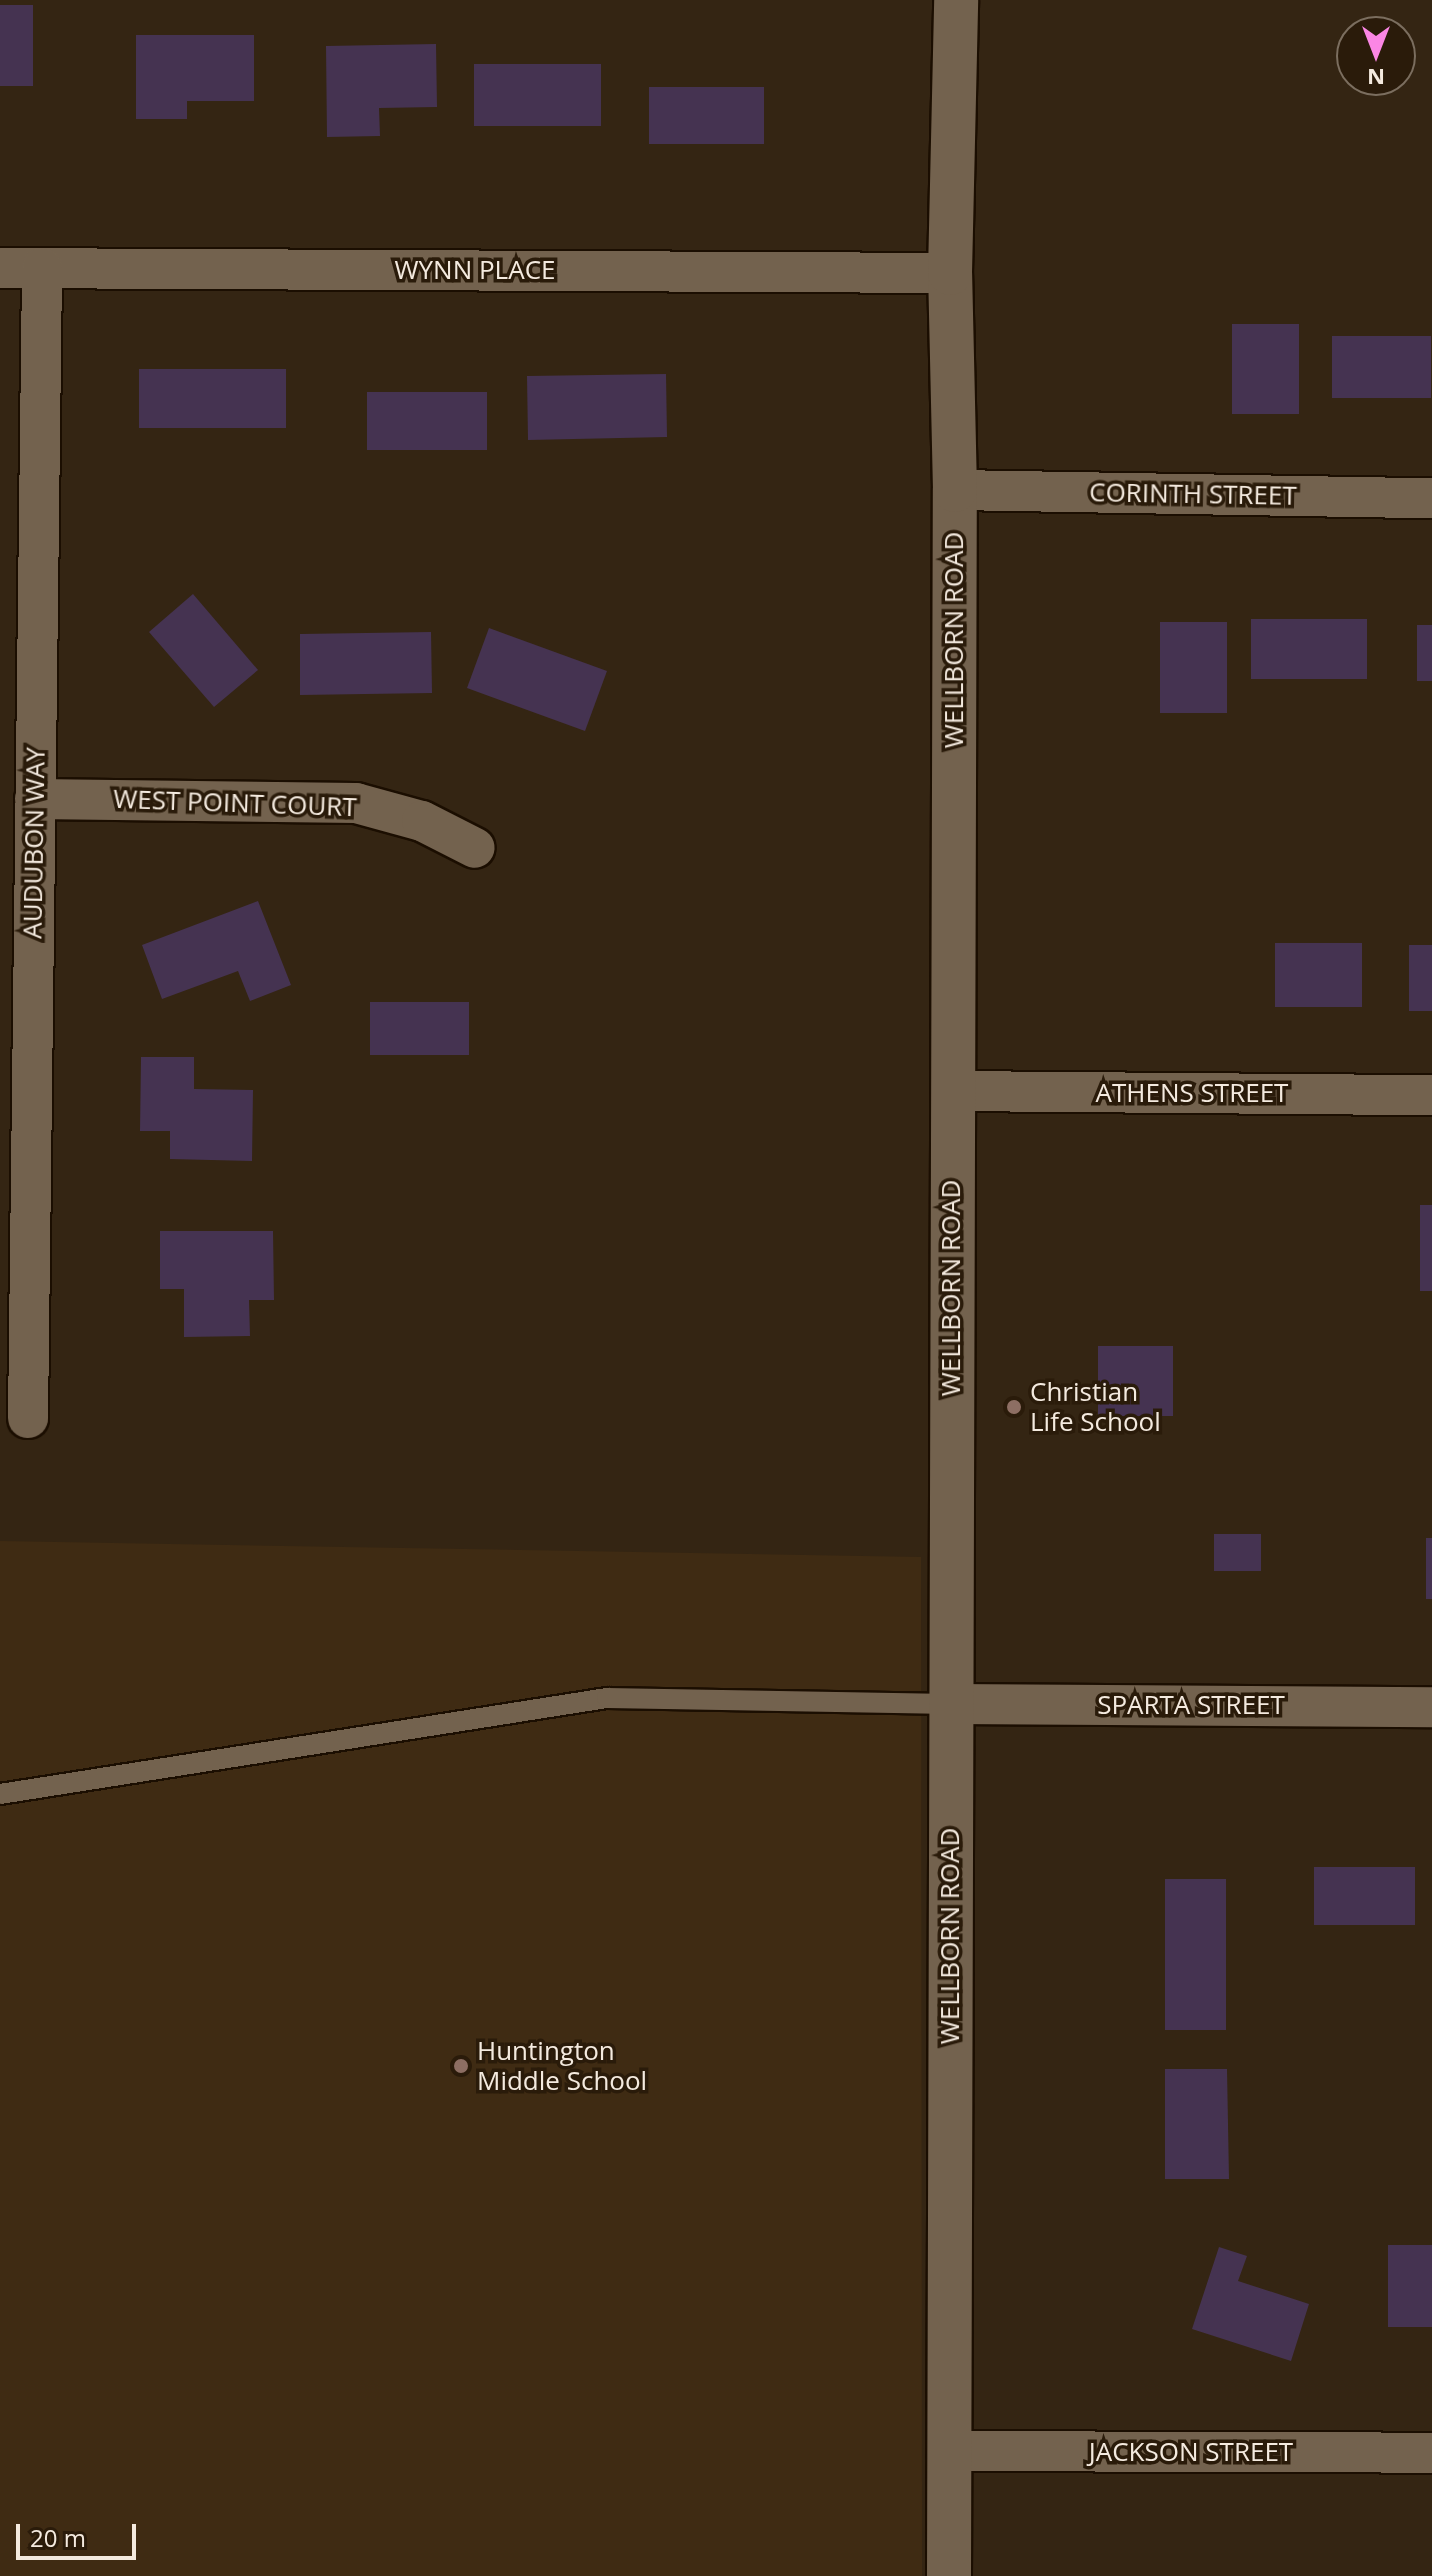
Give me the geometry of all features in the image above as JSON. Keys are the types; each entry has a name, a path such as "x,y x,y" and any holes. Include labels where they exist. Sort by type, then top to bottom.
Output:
{"street":[{"name":"WELLBORN ROAD","path":"949,2576 955,490 950,273 956,0"},
{"name":"WYNN PLACE","path":"0,268 950,273"},
{"name":"AUDUBON WAY","path":"28,1418 42,268"},
{"name":"CORINTH STREET","path":"955,490 1432,498"},
{"name":"WEST POINT COURT","path":"35,799 356,803 422,821 475,848"},
{"name":"ATHENS STREET","path":"952,1091 1432,1095"},
{"name":"SPARTA STREET","path":"951,1704 1432,1707"},
{"name":"JACKSON STREET","path":"949,2451 1432,2453"}],"lane":[{"path":"0,1794 607,1698 951,1704"}],"shaded area":[{"name":"Huntington Middle School","path":"0,1541 921,1557 922,2576 0,2576"}],"building":[{"path":"0,5 33,5 33,86 0,86"},
{"path":"136,35 254,35 254,101 187,101 187,119 136,119"},
{"path":"436,44 437,107 379,108 380,136 327,137 326,46"},
{"path":"474,64 601,64 601,126 474,126"},
{"path":"649,87 764,87 764,144 649,144"},
{"path":"1232,324 1299,324 1299,414 1232,414"},
{"path":"1332,336 1431,336 1431,398 1332,398"},
{"path":"139,369 286,369 286,428 139,428"},
{"path":"666,374 667,437 528,440 527,376"},
{"path":"367,392 487,392 487,450 367,450"},
{"path":"193,594 258,670 214,707 149,632"},
{"path":"1251,619 1367,619 1367,679 1251,679"},
{"path":"1160,622 1227,622 1227,713 1160,713"},
{"path":"1417,625 1432,625 1432,681 1417,681"},
{"path":"489,628 607,671 585,731 467,688"},
{"path":"431,632 432,693 300,695 300,634"},
{"path":"258,901 291,985 250,1001 238,971 162,999 142,945"},
{"path":"1275,943 1362,943 1362,1007 1275,1007"},
{"path":"1409,945 1432,945 1432,1011 1409,1011"},
{"path":"370,1002 469,1002 469,1055 370,1055"},
{"path":"141,1057 194,1057 194,1089 253,1090 252,1161 170,1159 170,1131 140,1131"},
{"path":"1420,1205 1432,1205 1432,1291 1420,1291"},
{"path":"160,1231 273,1231 274,1300 249,1300 250,1336 184,1337 184,1289 160,1289"},
{"path":"1098,1346 1173,1346 1173,1416 1098,1416"},
{"path":"1214,1534 1261,1534 1261,1571 1214,1571"},
{"path":"1426,1538 1432,1538 1432,1599 1426,1599"},
{"path":"1314,1867 1415,1867 1415,1925 1314,1925"},
{"path":"1165,1879 1226,1879 1226,2030 1165,2030"},
{"path":"1165,2069 1227,2069 1229,2179 1165,2179"},
{"path":"1388,2245 1432,2245 1432,2327 1388,2327"},
{"path":"1219,2247 1247,2256 1238,2281 1309,2304 1291,2361 1192,2329"}],"place":[{"name":"Christian Life School","path":"1014,1407"},
{"name":"Huntington Middle School","path":"461,2066"}]}
